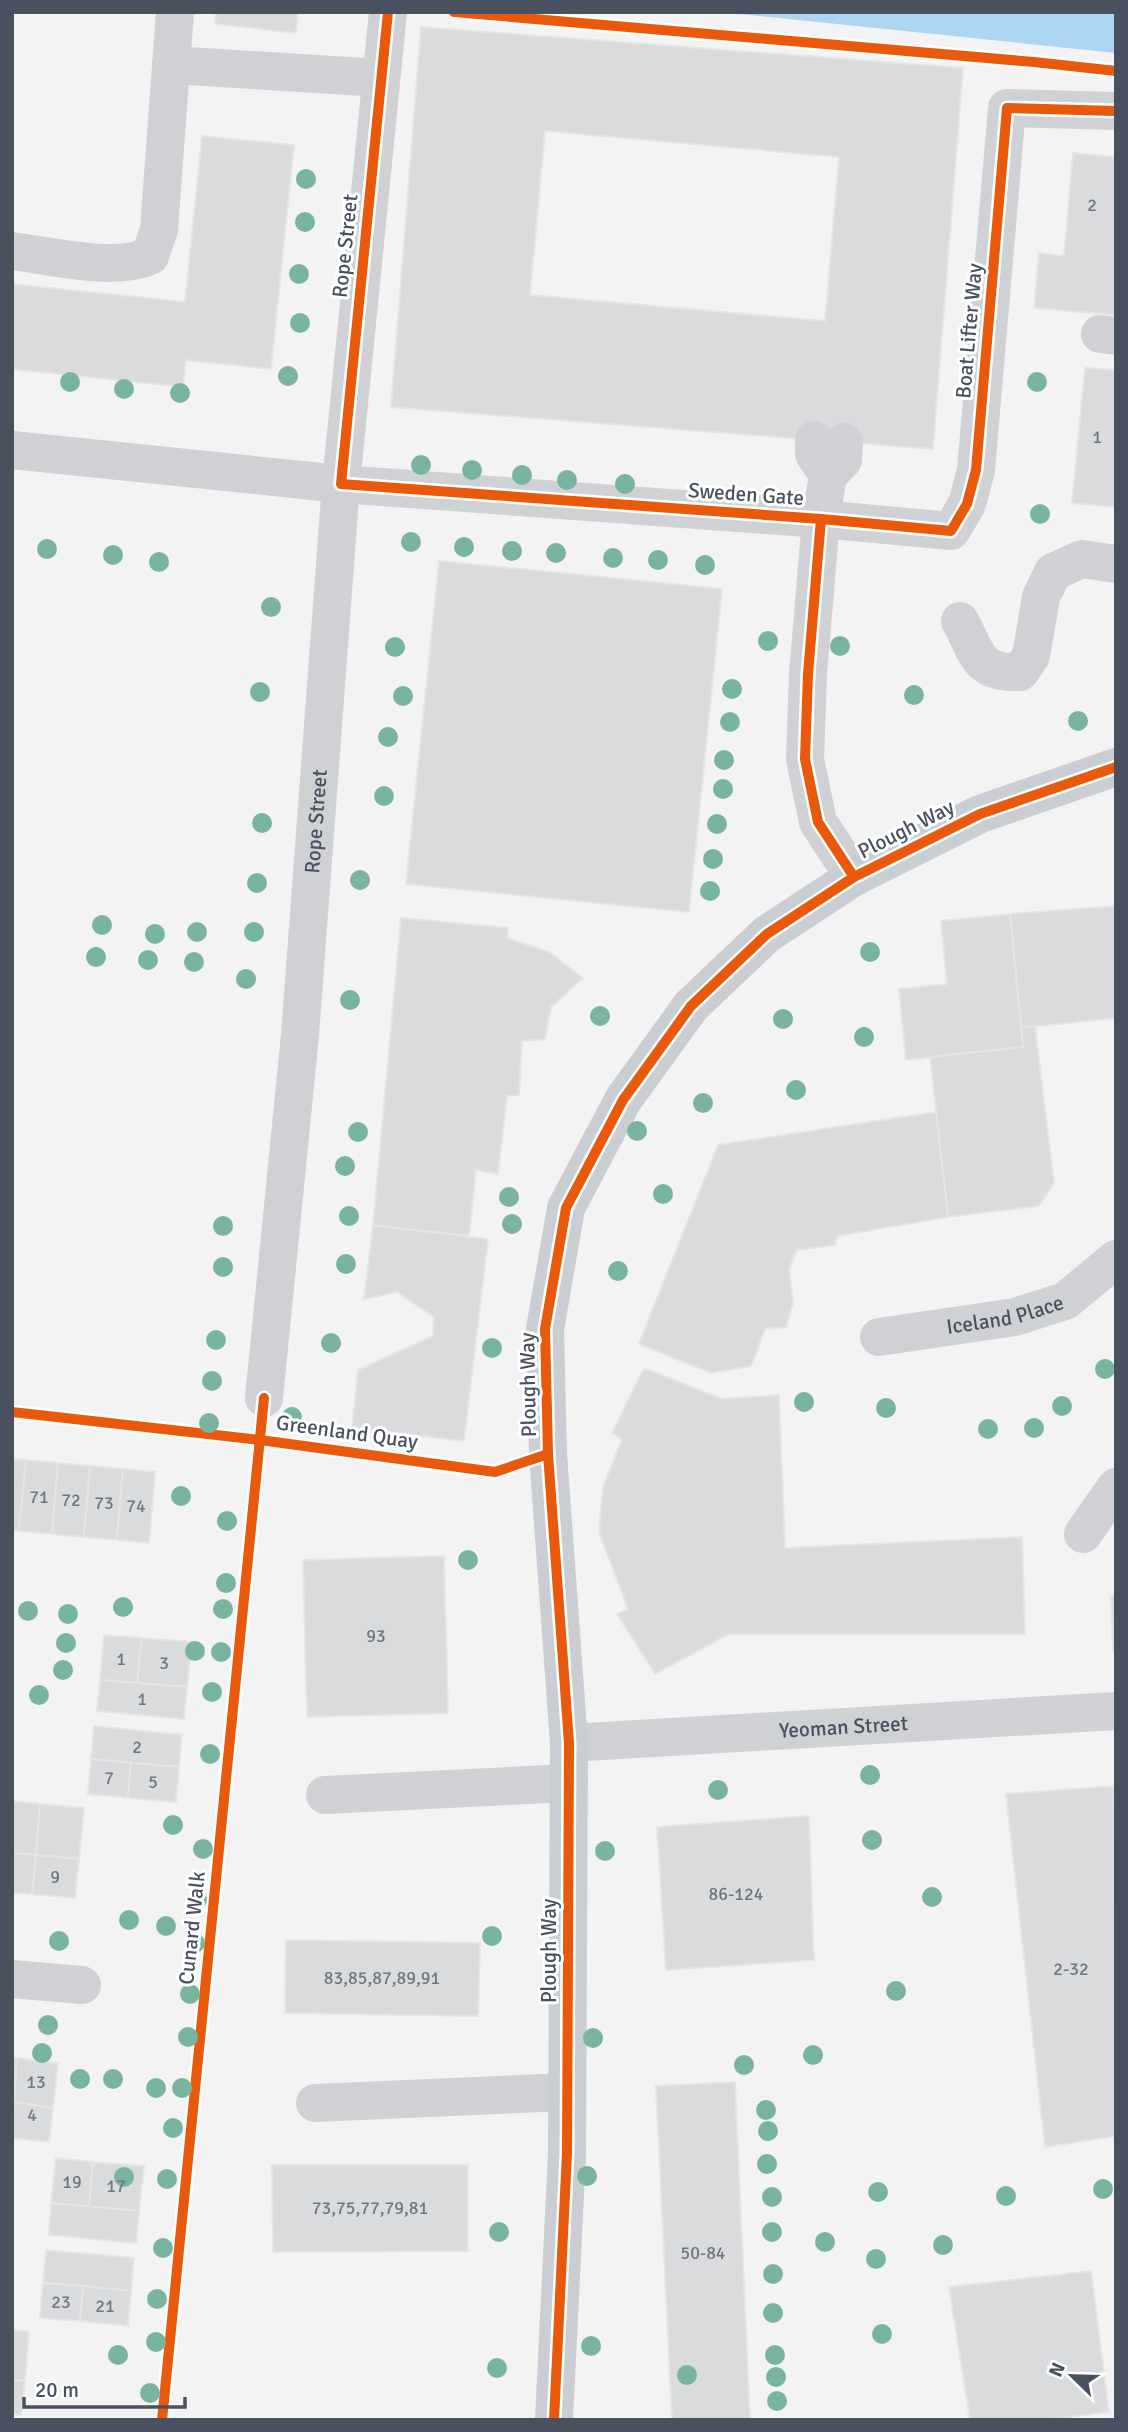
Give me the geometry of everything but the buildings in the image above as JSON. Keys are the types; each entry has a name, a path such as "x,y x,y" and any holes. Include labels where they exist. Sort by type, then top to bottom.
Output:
{"main road":[{"name":"Plough Way","path":"554,2420 567,2153 569,1743 548,1454 545,1329 566,1208 623,1100 691,1006 767,934 854,877 979,814 1116,767"}],"street":[{"path":"12,251 102,262 139,261 150,257 159,230 175,12"},
{"name":"Rope Street","path":"264,1398 300,1035 341,484 388,12"},
{"path":"171,65 381,78"},
{"name":"Boat Lifter Way","path":"821,519 951,531 967,504 976,470 1007,108 1116,111"},
{"name":"Sweden Gate","path":"12,450 341,484 821,519 808,674 805,759 818,822 854,877"},
{"path":"821,519 829,452"},
{"path":"960,621 985,666 1000,673 1020,671 1031,656 1041,597 1053,572 1082,559 1116,564"},
{"name":"Iceland Place","path":"879,1337 1015,1317 1065,1301 1116,1259"},
{"path":"1083,1534 1116,1488"},
{"name":"Yeoman Street","path":"569,1743 1116,1711"},
{"path":"324,1795 569,1783"},
{"path":"12,1979 82,1985"},
{"path":"315,2103 567,2092"}],"water":[{"path":"720,12 1116,12 1116,53"}],"cycle path":[{"path":"388,12 341,484 951,531 967,504 976,470 1007,108 1116,111"},
{"path":"454,12 1116,71"},
{"path":"821,519 808,674 805,759 818,822 854,877"},
{"path":"554,2420 567,2153 569,1743 548,1454 545,1329 566,1208 623,1100 691,1006 767,934 854,877 980,814 1116,767"},
{"name":"Cunard Walk","path":"162,2420 264,1398"},
{"name":"Greenland Quay","path":"12,1412 260,1440 495,1472 548,1454"}]}
